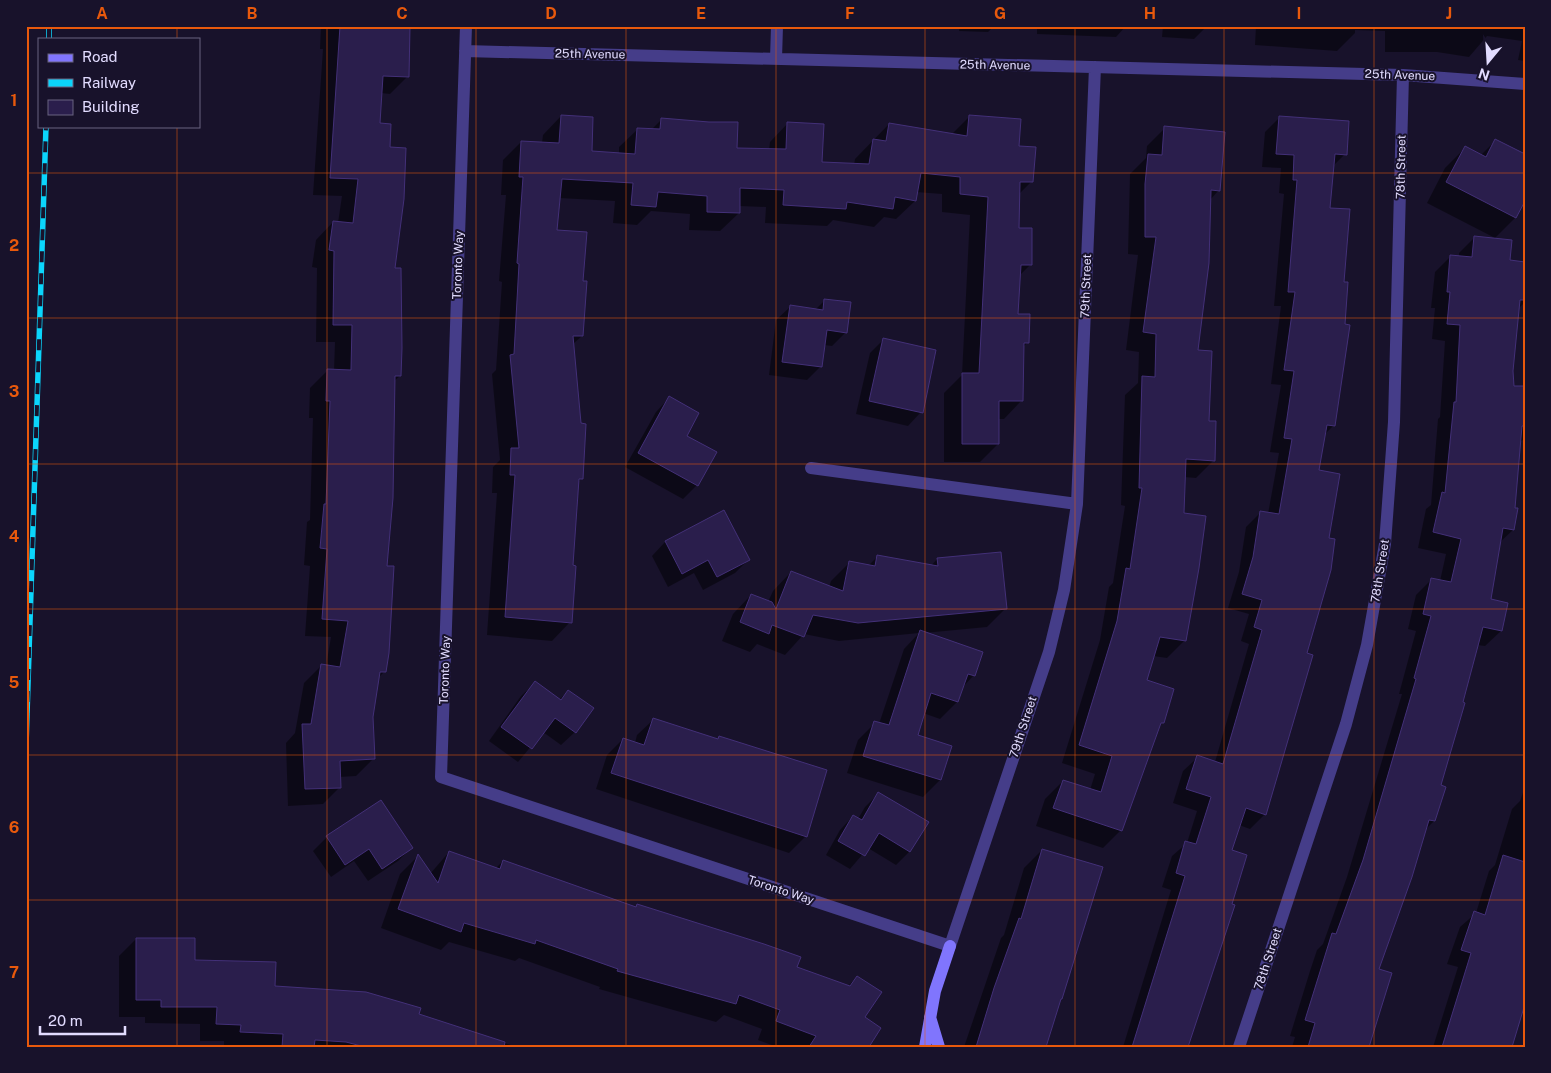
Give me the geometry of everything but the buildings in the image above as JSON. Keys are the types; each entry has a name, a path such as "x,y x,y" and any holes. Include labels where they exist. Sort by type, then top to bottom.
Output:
{"street":[{"name":"Toronto Way","path":"466,26 441,777 950,946"},
{"path":"776,59 778,26"},
{"name":"25th Avenue","path":"465,51 1404,75 1525,84"},
{"name":"79th Street","path":"950,946 1048,652 1064,590 1076,504 1096,67"},
{"name":"78th Street","path":"1239,1047 1346,724 1367,645 1385,544 1394,422 1404,75"},
{"path":"811,468 1076,504"},
{"path":"925,1047 935,991 950,946"},
{"path":"930,1018 939,1047"}],"railway":[{"path":"49,26 49,38"},
{"path":"26,746 46,128"}]}
